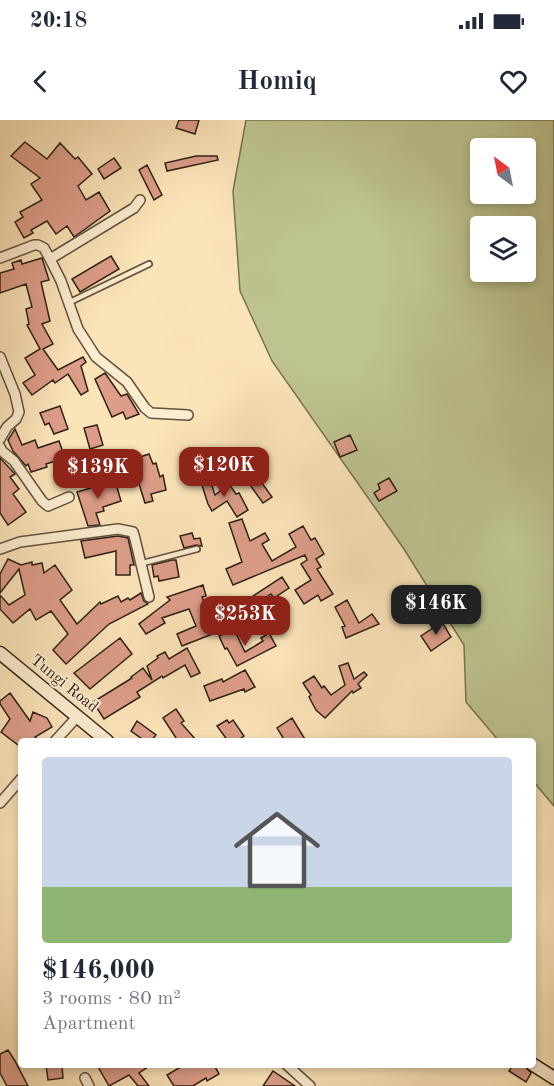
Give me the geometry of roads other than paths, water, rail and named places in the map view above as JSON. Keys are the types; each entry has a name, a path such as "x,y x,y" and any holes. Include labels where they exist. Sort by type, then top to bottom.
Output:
{"main road":[{"name":"Tungi Road","path":"0,653 103,738"},
{"path":"536,1067 554,1078"}],"street":[{"path":"50,259 134,208 140,200"},
{"path":"0,258 38,245 44,248 78,329 89,349 100,361 127,382 145,408 159,415 188,415"},
{"path":"0,357 15,394 19,412 0,439"},
{"path":"0,447 14,461 48,506 69,497"},
{"path":"0,549 20,542 118,529 128,530 133,532 149,597"},
{"path":"58,738 77,717"},
{"path":"0,803 18,782"},
{"path":"290,1068 310,1086"}],"lane":[{"path":"69,303 149,264"},
{"path":"140,564 197,549"}]}
